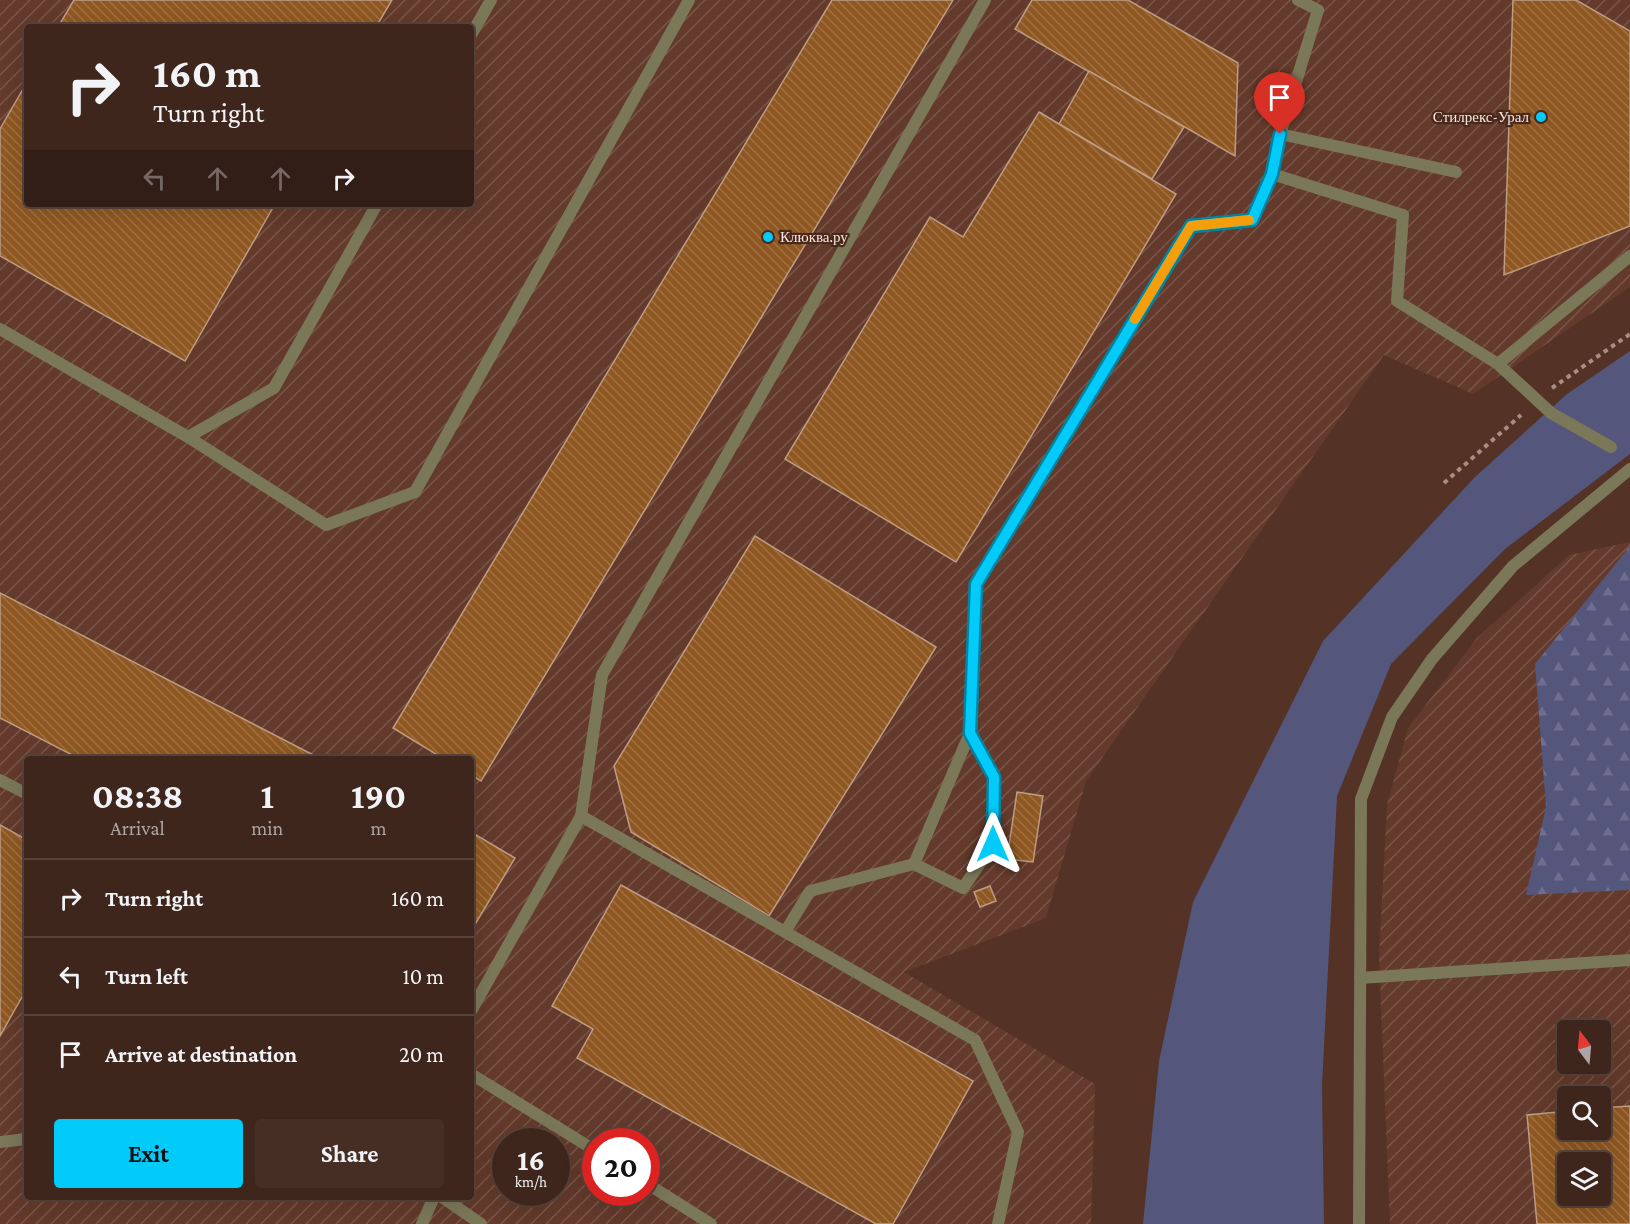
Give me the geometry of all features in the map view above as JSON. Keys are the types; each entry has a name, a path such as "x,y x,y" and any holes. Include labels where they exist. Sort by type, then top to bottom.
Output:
{"street":[{"path":"474,30 491,0"},
{"path":"0,329 188,437 326,525 415,492 689,0"},
{"path":"474,1006 581,816 602,675 985,0"},
{"path":"914,864 970,733 976,584 1191,226 1252,220 1272,174 1280,134 1317,10 1298,0"},
{"path":"1280,134 1456,172"},
{"path":"1272,174 1403,215 1397,301 1498,364 1551,412 1611,447"},
{"path":"188,437 274,388 375,207"},
{"path":"1498,364 1630,256"},
{"path":"1359,1224 1361,799 1392,717 1432,659 1513,566 1630,469"},
{"path":"784,932 810,891 914,864 963,888 993,844 994,777 970,733"},
{"path":"0,780 24,792"},
{"path":"581,816 975,1040 1018,1132 998,1224"},
{"path":"1360,978 1630,960"},
{"path":"474,1076 582,1142"},
{"path":"0,1142 24,1139"},
{"path":"660,1192 711,1224"},
{"path":"422,1224 433,1200"},
{"path":"446,1200 481,1224"}],"shaded area":[{"path":"0,0 1630,0 1630,287 1473,394 1384,355 1086,781 1046,918 904,972 1095,1084 1091,1224 0,1224"},
{"path":"1630,542 1630,1224 1390,1224 1379,957 1387,805 1408,728 1476,639 1569,555"}],"green space":[{"path":"1630,351 1630,454 1505,549 1391,664 1337,796 1322,1085 1324,1224 1143,1224 1159,1061 1193,902 1323,641 1475,477 1567,394"},
{"path":"1630,546 1630,890 1526,895 1546,807 1535,664"}],"building":[{"path":"74,0 392,0 378,24 60,24"},
{"path":"832,0 953,0 481,781 474,777 474,756 439,756 393,728"},
{"path":"1032,0 1128,0 1238,63 1235,156 1015,29"},
{"path":"1513,0 1576,0 1630,31 1630,226 1504,275"},
{"path":"1089,71 1184,127 1152,179 1059,124"},
{"path":"24,87 24,207 273,207 185,361 0,256 0,129"},
{"path":"1039,112 1176,194 956,562 785,459 930,217 963,237"},
{"path":"755,536 936,647 769,916 631,832 614,766"},
{"path":"0,593 315,756 74,756 0,718"},
{"path":"1017,792 1043,796 1033,862 1007,859"},
{"path":"0,825 24,838 24,993 0,1036"},
{"path":"474,834 515,858 474,926"},
{"path":"621,885 973,1081 893,1224 876,1224 577,1058 593,1029 552,1006"},
{"path":"990,886 996,901 980,907 974,892"},
{"path":"1630,1106 1630,1224 1537,1224 1527,1115 1557,1112 1557,1140 1611,1140 1611,1107"}],"slow traffic":[{"path":"1135,319 1191,226 1249,220"}],"place":[{"name":"Стилрекс-Урал","path":"1541,117"},
{"name":"Клюква.ру","path":"768,237"}],"route":[{"path":"993,844 994,777 970,733 976,584 1191,226 1252,220 1272,174 1280,134"}]}
